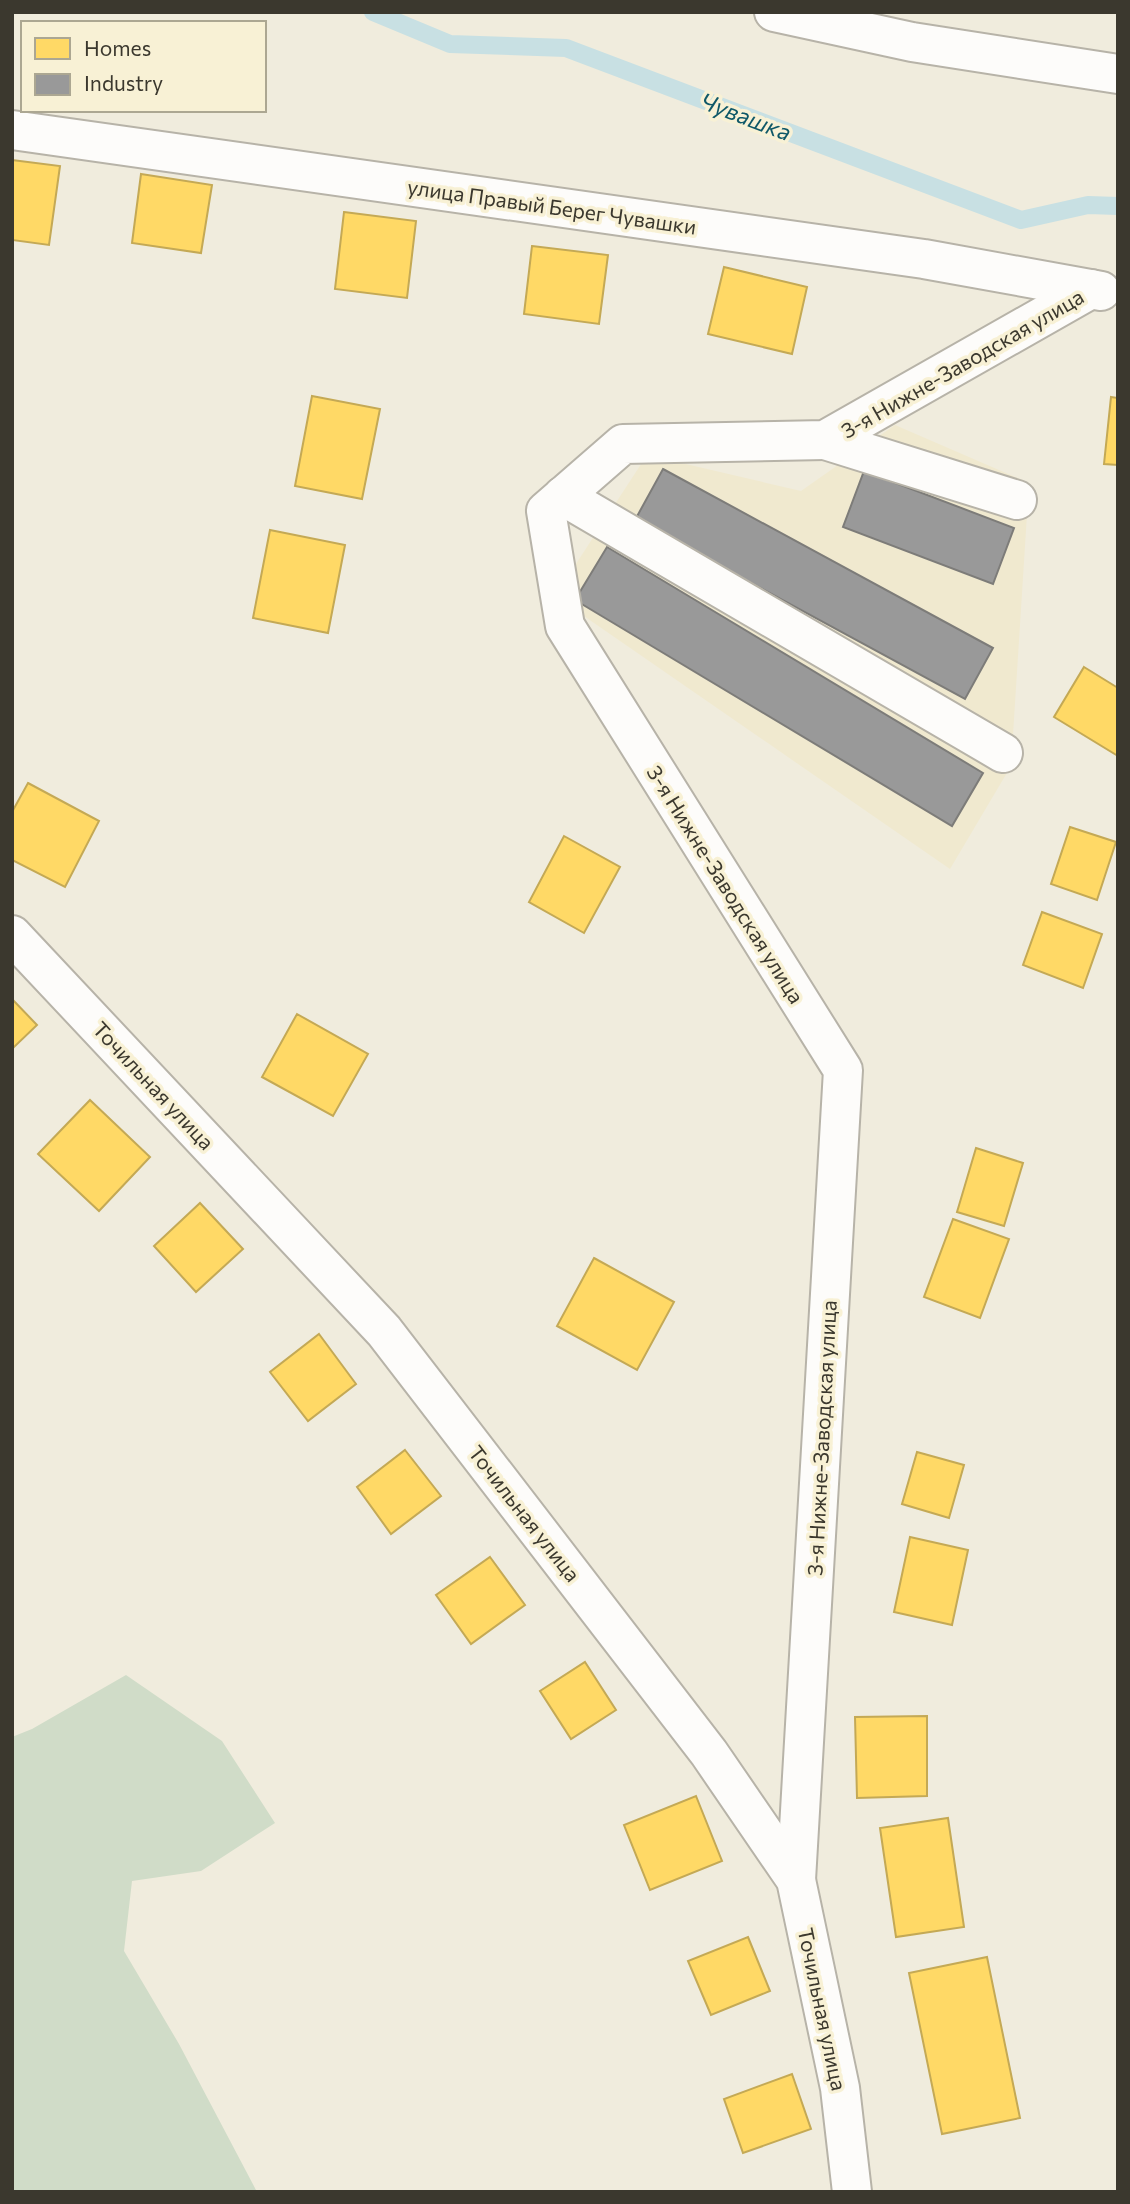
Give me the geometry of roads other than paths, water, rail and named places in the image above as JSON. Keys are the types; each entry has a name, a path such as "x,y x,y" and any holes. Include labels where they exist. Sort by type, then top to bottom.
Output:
{"street":[{"path":"774,12 903,27 1118,74"},
{"name":"улица Правый Берег Чувашки","path":"12,130 924,259 1105,291"},
{"name":"3-я Нижне-Заводская улица","path":"796,1880 843,1070 565,626 546,511 623,444 825,440 1105,291"},
{"path":"825,440 1017,500"},
{"path":"563,496 1003,753"},
{"name":"Точильная улица","path":"12,935 384,1331 709,1753 796,1880 841,2088 852,2192"}],"waterway":[{"name":"Чувашка","path":"373,12 450,44 566,48 1021,220 1088,205 1118,206"}]}
